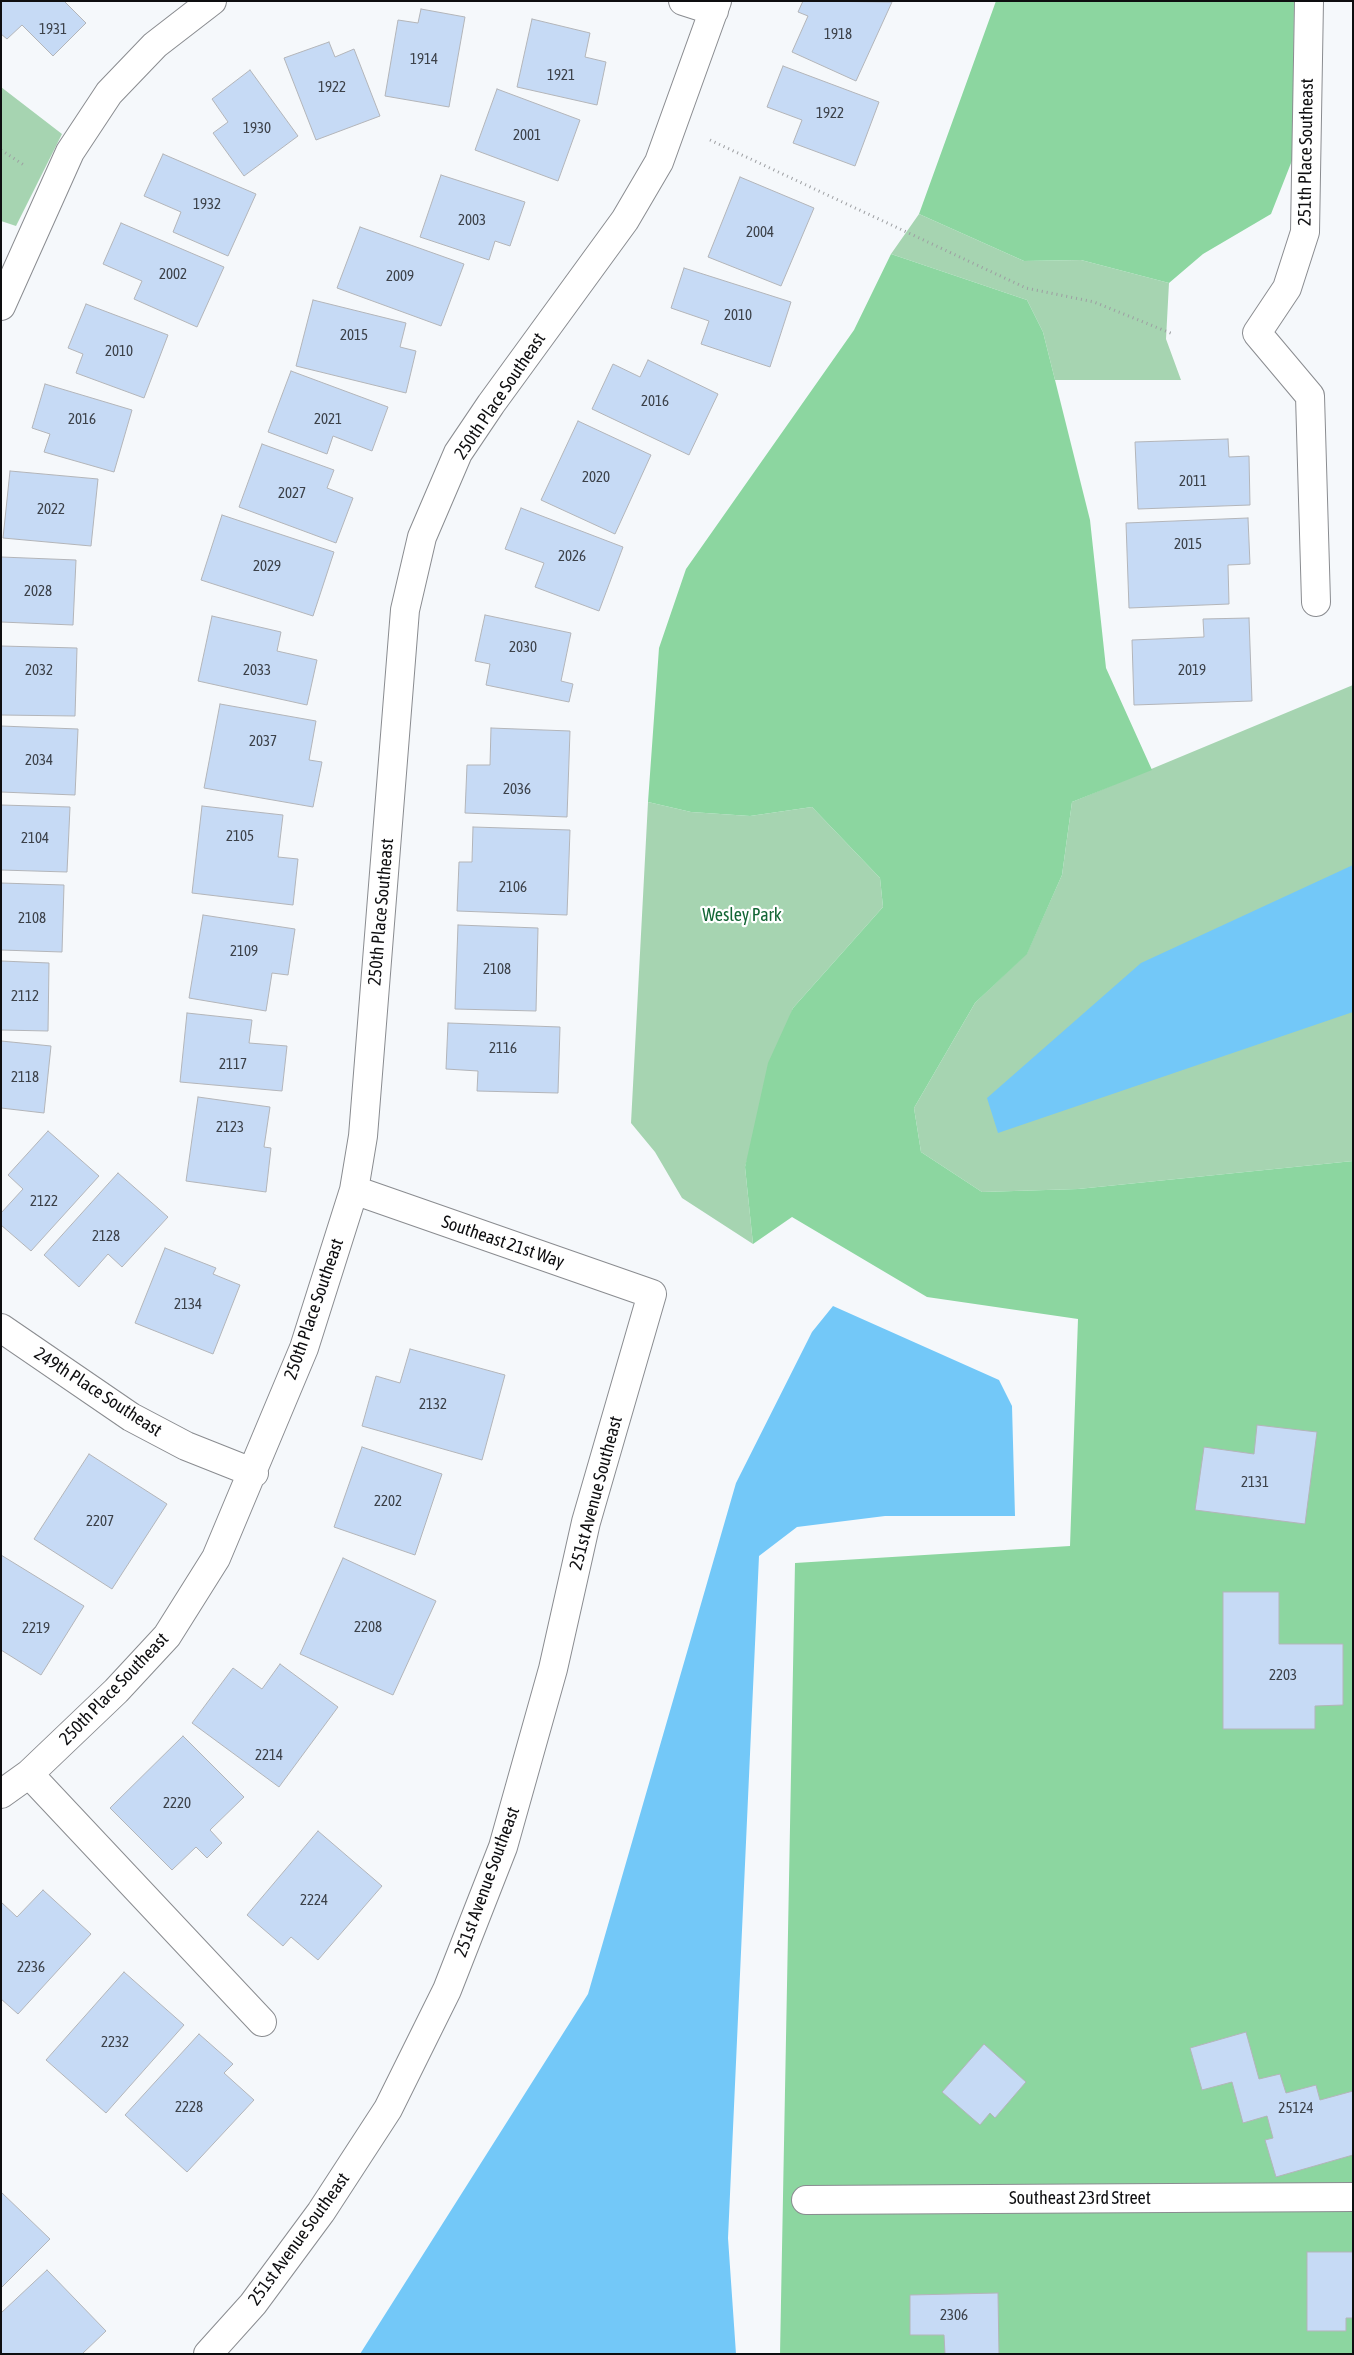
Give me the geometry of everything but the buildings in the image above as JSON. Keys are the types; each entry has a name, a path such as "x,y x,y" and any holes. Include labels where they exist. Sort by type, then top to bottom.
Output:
{"street":[{"path":"1,306 70,152 109,93 155,45 212,1"},
{"path":"683,1 715,6"},
{"name":"251th Place Southeast","path":"1309,1 1305,232 1287,288 1257,334 1310,396 1316,602"},
{"name":"250th Place Southeast","path":"1,1794 29,1774 116,1691 167,1636 216,1558 254,1473 304,1348 354,1190 363,1136 405,610 422,537 458,454 490,404 625,220 659,162 715,6"},
{"name":"Southeast 21st Way","path":"354,1190 652,1294"},
{"name":"251st Avenue Southeast","path":"208,2354 253,2304 321,2212 388,2109 447,1990 503,1847 553,1669 586,1522 652,1294"},
{"name":"249th Place Southeast","path":"1,1328 131,1417 186,1446 254,1473"},
{"path":"29,1774 262,2022"},
{"name":"Southeast 23rd Street","path":"806,2200 1353,2197"}],"path":[{"path":"710,140 1026,288 1094,302 1173,334"}],"green space":[{"path":"996,1 1294,1 1293,158 1271,214 1203,254 1169,283 1081,260 1024,261 919,214"},
{"path":"1,87 62,134 16,226 1,221"},
{"path":"919,214 1024,261 1081,260 1169,283 1166,339 1181,380 1055,380 1043,332 1027,300 891,254"},
{"path":"891,254 1027,300 1043,332 1090,520 1106,668 1152,770 1072,802 1062,875 1027,954 975,1003 914,1108 921,1152 982,1192 1078,1189 1353,1161 1353,2354 780,2354 795,1563 1070,1546 1078,1319 927,1297 792,1217 753,1244 745,1167 768,1063 793,1008 883,907 880,878 812,807 750,816 691,812 648,802 659,648 686,569 854,330"},
{"path":"1353,685 1353,1161 1078,1189 982,1192 921,1152 914,1108 975,1003 1027,953 1062,875 1072,802"},
{"name":"Wesley Park","path":"648,802 691,812 750,816 812,807 880,878 883,907 793,1008 745,1167 753,1244 682,1198 655,1152 631,1123"}],"water":[{"path":"1353,865 1353,1012 998,1133 987,1098 1141,963"},
{"path":"833,1306 999,1380 1012,1406 1015,1516 885,1516 797,1527 759,1556 728,2238 736,2354 360,2354 588,1994 736,1483 812,1332"}]}
